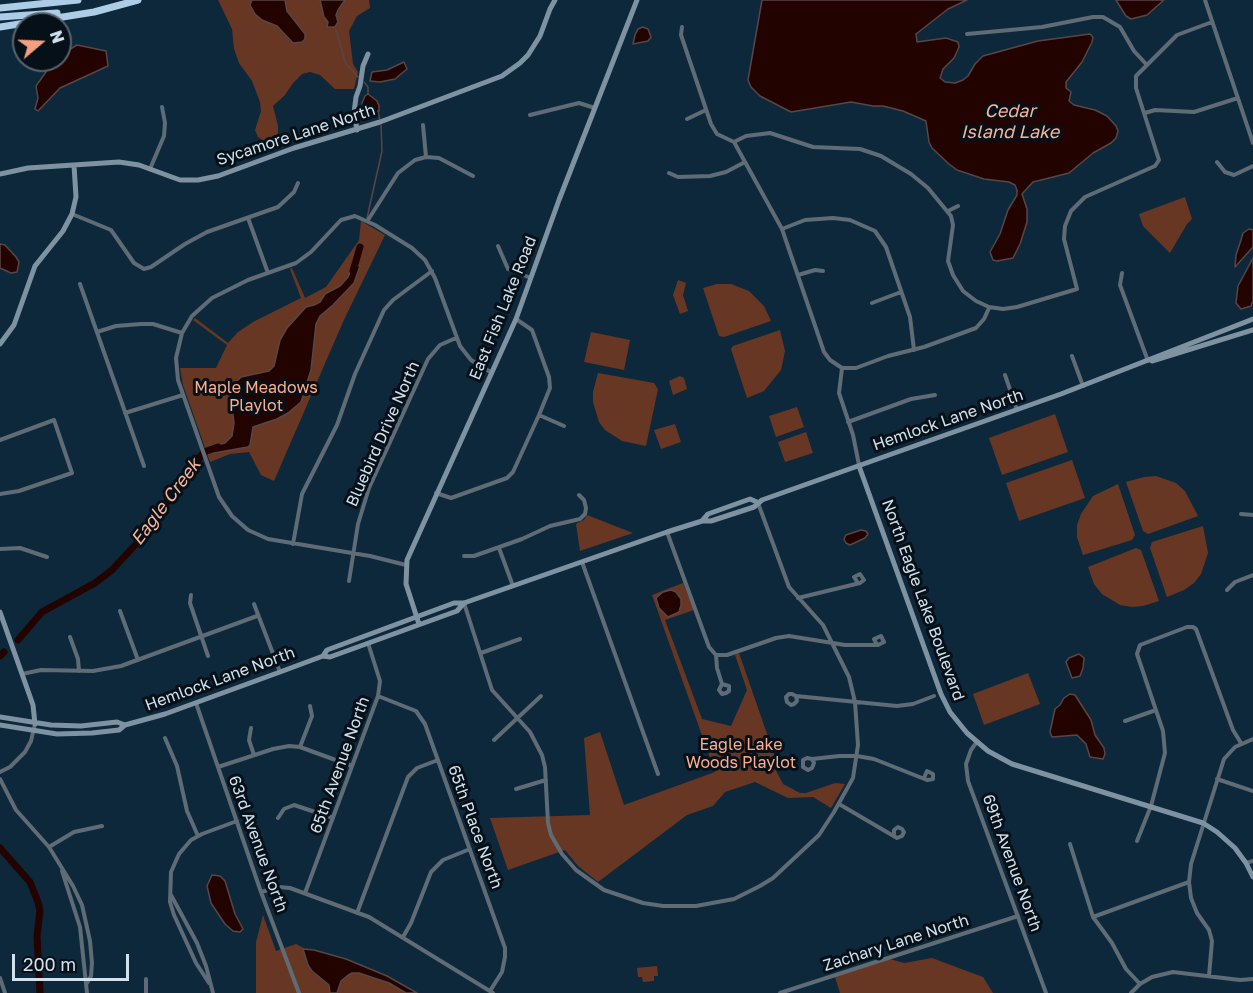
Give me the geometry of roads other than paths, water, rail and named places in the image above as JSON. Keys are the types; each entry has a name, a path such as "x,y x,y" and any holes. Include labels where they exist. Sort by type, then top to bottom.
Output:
{"highway":[{"path":"0,8 78,0"},
{"path":"0,17 66,12 138,0"},
{"path":"0,27 94,12 138,0"}],"street":[{"name":"Sycamore Lane North","path":"0,174 28,168 119,162 175,179 204,179 313,142 357,130 492,80 512,70 534,46 555,0"},
{"name":"East Fish Lake Road","path":"419,624 406,584 406,566 436,493 516,319 559,200 637,0"},
{"path":"1205,0 1253,143"},
{"path":"967,34 1042,27 1103,17 1120,27 1134,51 1146,64"},
{"path":"735,142 746,135 770,133 813,147 850,147 870,151 917,178 948,211 953,225 947,253 950,268 963,291 989,307 1009,309 1077,289 1064,239 1065,226 1071,211 1085,196 1155,166 1159,160 1135,81 1137,75 1177,34 1212,22"},
{"path":"682,27 681,35 715,131 721,137 735,142 782,229 824,352 830,360 842,368 856,368 888,356 914,350 976,328 984,319 989,307"},
{"path":"357,130 354,113 356,97 368,54"},
{"path":"1145,114 1155,111 1194,112 1238,98"},
{"path":"530,115 579,103 595,108"},
{"path":"150,170 164,136 165,123 162,107"},
{"path":"687,119 706,110"},
{"path":"423,125 426,157"},
{"path":"368,220 402,168 415,160 426,157 446,160 473,176"},
{"path":"669,173 678,177 710,176 726,172 745,162"},
{"path":"1217,162 1225,172 1234,175 1253,165"},
{"path":"0,344 14,326 38,261 63,231 72,214 76,197 74,165"},
{"path":"72,214 111,230 134,263 144,268 151,267 196,237 270,210 285,202 298,183"},
{"path":"948,211 958,206"},
{"path":"406,566 353,553 293,544 257,535 240,524 225,508 219,497 178,380 176,358 182,333 192,316 212,298 235,285 301,260 345,218 355,216 368,220 419,254 432,272 456,338 471,360 492,373"},
{"path":"248,218 268,273"},
{"path":"782,229 805,220 833,218 850,220 875,231 883,240 902,292 911,322 914,350"},
{"path":"498,246 508,269 531,278"},
{"path":"798,275 815,270 823,271"},
{"path":"293,544 302,494 337,425 355,374 384,310 393,300 432,272"},
{"path":"1122,273 1120,285 1148,362"},
{"path":"80,284 144,466"},
{"path":"872,303 902,292"},
{"path":"436,493 451,498 507,478 513,472 550,388 549,376 532,330 516,319"},
{"name":"Hemlock Lane North","path":"1148,362 1167,352 1253,320"},
{"path":"97,332 116,326 153,324 182,333"},
{"name":"Hemlock Lane North","path":"323,656 327,650 454,603 464,603 702,521 708,514 750,499 758,502 1148,362 1253,330"},
{"name":"Bluebird Drive North","path":"349,581 358,524 365,497 428,359 440,345 456,338"},
{"path":"1072,356 1083,386"},
{"path":"842,368 839,393 860,466"},
{"path":"1005,375 1017,410"},
{"path":"125,413 183,395"},
{"path":"848,422 911,399 935,395"},
{"path":"539,414 564,426"},
{"path":"0,440 54,420 72,473 19,491 0,494"},
{"name":"North Eagle Lake Boulevard","path":"860,466 944,700 958,723 976,743 1012,764 1203,823 1226,838 1246,863 1253,877"},
{"path":"464,556 474,556 550,526 580,519 585,514 586,508 584,500 579,495"},
{"path":"464,603 492,690 537,743 545,767 547,813 551,835 562,854 594,885 615,895 663,906 696,906 722,902 760,886 784,869 810,845 827,824 853,778 857,756 858,726 849,677 818,618 798,598 786,581 758,502"},
{"path":"1241,514 1253,515"},
{"path":"668,532 709,646 716,655 722,684"},
{"path":"0,549 20,548 47,557"},
{"path":"499,548 513,586"},
{"path":"582,562 658,774"},
{"path":"1227,590 1235,582 1252,577"},
{"path":"798,598 858,583"},
{"path":"191,595 190,603 208,656"},
{"name":"Hemlock Lane North","path":"0,725 34,732 67,734 119,730 124,725 157,717 323,656 330,657 457,611 464,603"},
{"path":"254,604 280,672"},
{"path":"120,611 138,660"},
{"path":"0,613 34,710 35,723 29,746 10,767 0,772"},
{"path":"21,674 40,670 105,669 138,660 257,616"},
{"path":"1137,841 1151,806 1165,753 1163,731 1137,654 1140,645 1187,627 1193,627 1198,632 1233,730 1241,743"},
{"path":"716,655 728,655 782,636 854,645 876,645"},
{"path":"70,637 78,660 79,671"},
{"path":"481,652 519,639"},
{"name":"65th Avenue North","path":"305,893 378,696 380,681 368,643"},
{"name":"65th Place North","path":"378,696 420,714 438,760 505,948 501,972 491,992"},
{"path":"494,740 541,696"},
{"path":"796,696 903,706 934,696"},
{"name":"63rd Avenue North","path":"196,703 261,892 299,993"},
{"path":"300,747 312,716 310,706"},
{"path":"1125,721 1156,711"},
{"name":"Hemlock Lane North","path":"0,717 35,723 81,726 117,722 124,725"},
{"path":"251,728 249,740 254,755"},
{"path":"165,738 177,766 187,811 198,836"},
{"path":"1209,976 1212,955 1211,937 1193,903 1189,882 1191,864 1224,759 1241,743 1253,739"},
{"name":"69th Avenue North","path":"976,743 968,756 966,772 1046,993"},
{"path":"218,767 281,747 300,747 352,766"},
{"path":"812,759 857,756 874,759 924,778"},
{"path":"357,913 408,777 417,768 438,760"},
{"path":"0,779 16,810 48,847 73,886 87,922 92,963 91,976 87,983"},
{"path":"1217,779 1253,790"},
{"path":"516,789 546,780"},
{"path":"839,804 894,834"},
{"path":"278,818 284,809 294,805 333,818"},
{"path":"210,983 196,963 174,915 170,902 171,872 184,847 198,836 237,821"},
{"path":"48,847 74,832 102,826"},
{"path":"1070,844 1093,917 1112,943 1126,969 1140,984"},
{"path":"403,937 411,923 431,872 443,861 470,849"},
{"path":"1246,863 1253,861"},
{"path":"61,868 80,927 87,993"},
{"path":"1093,917 1189,882"},
{"path":"261,892 284,887 357,913 380,923 491,992"},
{"path":"170,892 206,966 213,993"},
{"name":"Zachary Lane North","path":"780,993 1018,916"},
{"path":"1131,993 1140,984 1157,975 1173,972 1240,980 1253,979"},
{"path":"0,978 5,993"},
{"path":"146,979 146,993"}],"water":[{"path":"252,0 285,0 287,11 305,34 305,39 302,42 293,43 277,26 262,20 255,14 250,5"},
{"path":"320,0 345,0 336,15 338,22 335,27 327,27 328,22 324,17"},
{"name":"Cedar Island Lake","path":"762,0 967,0 948,9 916,34 917,42 946,38 958,42 959,47 954,58 943,69 940,78 945,82 955,83 963,80 983,56 1038,41 1090,34 1093,37 1092,42 1082,62 1066,82 1066,88 1071,92 1069,101 1074,105 1095,110 1107,116 1116,126 1118,131 1116,138 1069,173 1033,182 1022,194 1027,209 1027,222 1013,258 993,260 990,252 1017,195 1015,185 1009,182 984,179 957,170 932,148 926,121 903,111 851,102 791,112 760,96 748,80"},
{"path":"1116,0 1164,0 1147,15 1131,19 1126,16"},
{"path":"643,27 648,29 651,37 648,41 633,44 638,29"},
{"path":"77,45 106,51 108,66 60,88 38,111 35,109 38,98 36,86 46,72 72,72 72,48"},
{"path":"404,62 407,69 395,79 370,81 372,72 387,70"},
{"path":"368,94 377,101 379,111 363,113 362,103"},
{"path":"1249,229 1253,230 1253,247 1235,267 1243,233"},
{"path":"0,244 5,245 16,257 19,262 17,272 11,273 0,268"},
{"path":"1253,258 1253,301 1251,306 1241,309 1236,303 1238,286"},
{"path":"354,264 360,266 354,283 320,316 316,324 311,370 301,402 277,419 253,427 248,447 214,453 210,450 213,446 225,443 232,436 234,423 230,392 233,385 241,377 269,371 274,366 280,340 287,328 306,307 320,302 325,294 340,286 348,277"},
{"path":"861,530 868,534 865,538 850,545 846,543 844,539 846,535"},
{"path":"671,590 676,592 681,599 681,605 679,612 668,617 659,608 656,598 663,592"},
{"path":"1079,654 1084,658 1083,668 1080,676 1072,678 1066,662 1069,658"},
{"path":"1070,694 1075,695 1091,720 1095,735 1104,748 1103,759 1090,757 1086,744 1077,735 1052,737 1050,732 1055,709"},
{"path":"212,875 220,876 225,881 235,914 243,929 240,932 233,931 225,924 211,903 207,886"},
{"path":"303,949 346,959 387,976 417,993 406,993 389,983 359,973 352,973 341,981 337,993 330,993 329,985 308,965"}],"waterway":[{"name":"Eagle Creek","path":"336,30 346,64 358,77"},
{"name":"Eagle Creek","path":"364,82 368,87 368,94"},
{"name":"Eagle Creek","path":"378,111 380,121"},
{"name":"Eagle Creek","path":"367,218 382,151 381,125"},
{"name":"Eagle Creek","path":"353,271 360,247"},
{"name":"Eagle Creek","path":"18,640 42,612 95,583 112,570 148,531 176,488 204,452 218,447"},
{"name":"Eagle Creek","path":"0,656 4,652"},
{"name":"Eagle Creek","path":"0,848 30,882 38,902 40,911 37,936 40,993"}],"park label":[{"name":"Maple Meadows Playlot","path":"256,397"},
{"name":"Eagle Lake Woods Playlot","path":"741,754"}]}
